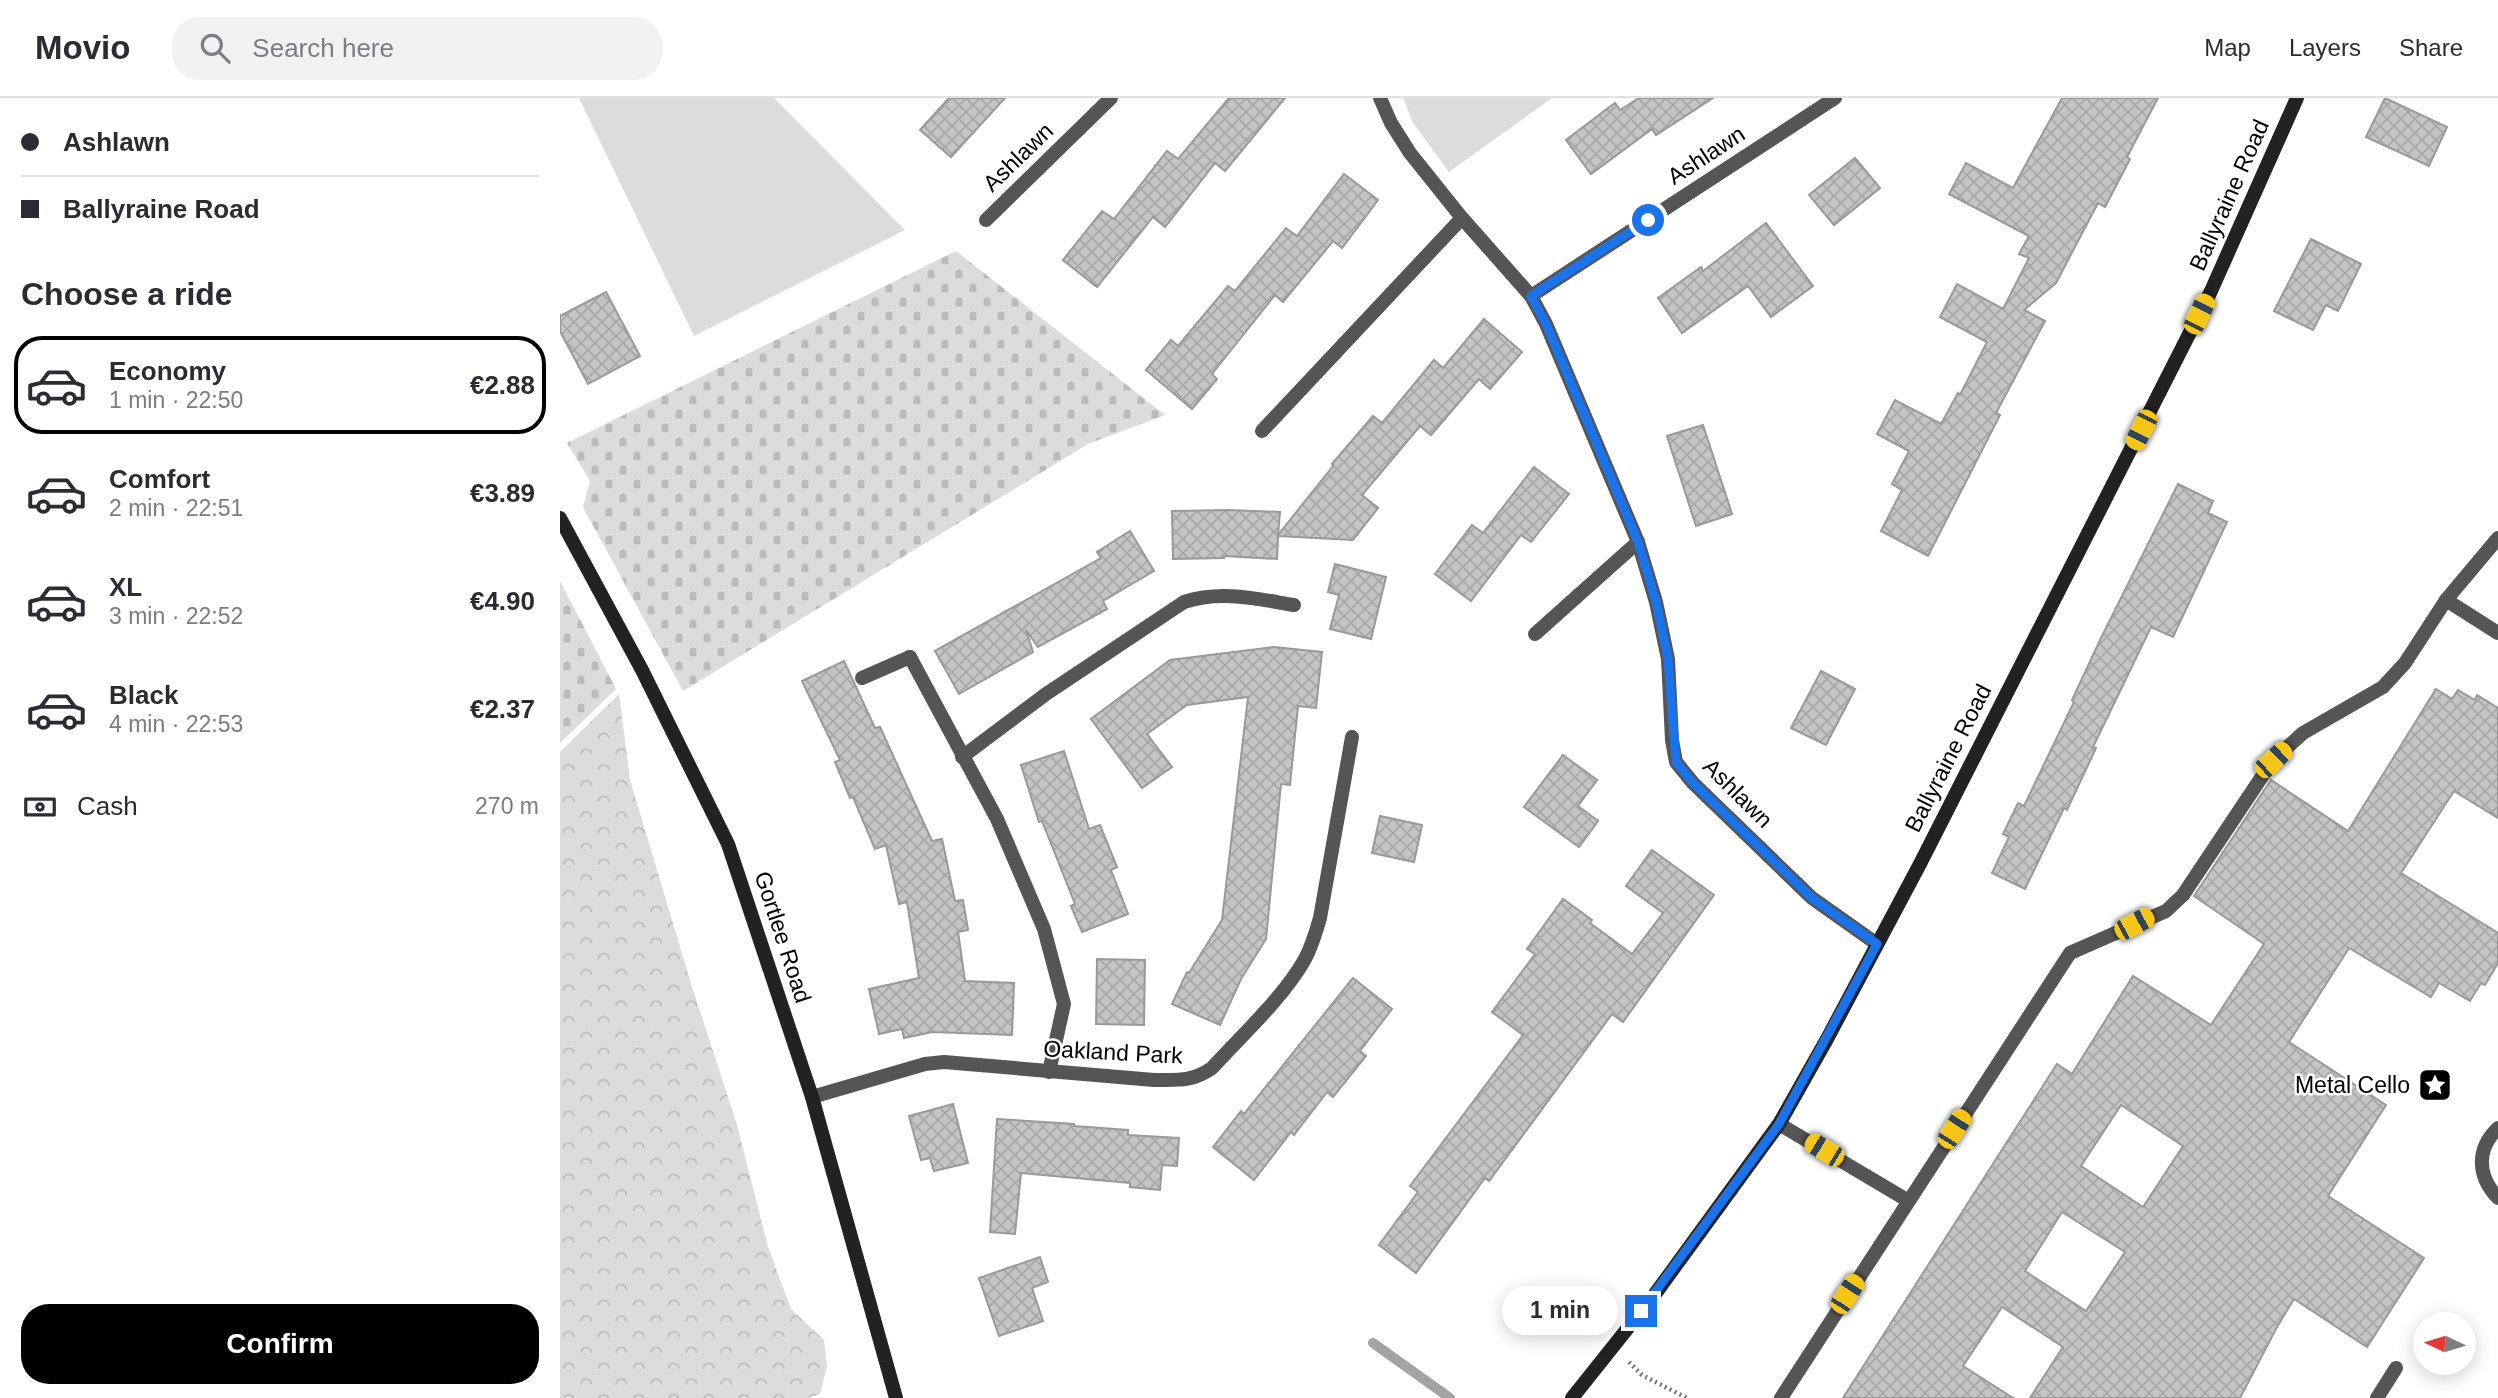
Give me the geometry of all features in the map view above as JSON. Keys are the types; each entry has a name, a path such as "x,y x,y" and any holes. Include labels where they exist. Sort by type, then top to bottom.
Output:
{"main road":[{"name":"Ballyraine Road","path":"1572,1398 1655,1294 1779,1124 1877,944 2211,291 2297,98"},
{"name":"Gortlee Road","path":"560,518 642,670 728,844 811,1097 896,1398"}],"street":[{"name":"Ashlawn","path":"986,219 1111,98"},
{"name":"Ashlawn","path":"1380,98 1391,123 1410,153 1462,218 1531,296 1546,324 1638,542 1656,602 1668,659 1676,762 1693,783 1812,898 1877,944"},
{"name":"Ashlawn","path":"1531,296 1835,98"},
{"path":"1262,431 1462,218"},
{"path":"1781,1398 1907,1200 2070,953 2166,911 2183,895 2273,760 2303,733 2383,687 2405,663 2446,600 2498,538"},
{"path":"1535,634 1638,542"},
{"path":"962,757 1056,687 1184,601 1223,595 1294,605"},
{"path":"2446,600 2498,633"},
{"path":"862,678 910,657 998,820 1044,929 1064,1004 1049,1072"},
{"name":"Oakland Park","path":"811,1097 925,1063 944,1062 1154,1080 1198,1077 1212,1068 1284,989 1304,960 1320,918 1352,737"},
{"path":"1779,1124 1907,1200"},
{"path":"2498,1128 2486,1141 2481,1166 2489,1188 2498,1198"},
{"path":"2377,1398 2396,1368"}],"path":[{"path":"1612,1347 1642,1375 1687,1398"}],"green space":[{"path":"579,98 774,98 905,230 694,336"},
{"path":"1403,98 1552,98 1449,172 1413,123"},
{"path":"956,251 1165,415 1088,444 683,691 583,507 590,481 567,443"},
{"path":"560,581 616,689 560,743"},
{"path":"619,694 630,780 692,987 737,1125 768,1247 791,1309 824,1340 827,1366 820,1394 808,1398 560,1398 560,752"}],"building":[{"path":"949,98 1005,98 951,157 920,130"},
{"path":"1229,98 1285,98 1225,171 1215,163 1165,227 1153,217 1097,287 1063,260 1102,211 1114,219 1167,151 1178,159"},
{"path":"1639,98 1713,98 1656,135 1652,129 1591,174 1566,140 1615,103 1620,110"},
{"path":"2062,98 2158,98 2105,207 2098,203 2056,283 2024,310 2045,321 1996,413 2000,415 1928,556 1881,531 1902,490 1892,484 1909,451 1877,434 1895,400 1941,424 1958,393 1960,395 1987,342 1940,317 1957,284 2003,309 2029,258 2019,254 2029,236 1949,194 1966,163 2013,188"},
{"path":"2385,98 2447,127 2429,166 2366,137"},
{"path":"1855,158 1880,188 1834,225 1809,195"},
{"path":"1344,174 1378,200 1342,248 1333,241 1283,302 1275,295 1212,374 1217,379 1192,409 1146,370 1171,340 1178,346 1228,286 1235,291 1286,228 1297,236"},
{"path":"1766,223 1813,286 1771,317 1748,286 1682,333 1658,298 1701,267 1703,271"},
{"path":"2311,239 2361,264 2338,311 2326,305 2313,330 2274,311"},
{"path":"606,292 640,356 588,384 560,331 560,316"},
{"path":"1484,319 1522,352 1490,389 1479,379 1431,435 1420,426 1362,495 1378,508 1353,540 1278,536 1277,559 1224,556 1173,559 1172,511 1280,512 1278,535 1373,416 1382,423 1434,360 1443,368"},
{"path":"1703,425 1732,514 1696,526 1667,436"},
{"path":"1534,467 1569,494 1531,542 1521,535 1471,601 1435,574 1472,525 1483,533"},
{"path":"2178,484 2213,501 2208,513 2227,522 2173,637 2151,627 2093,747 2096,748 2067,810 2064,808 2025,889 1992,873 2009,837 2003,834 2018,803 2024,806 2074,702 2072,700 2101,638"},
{"path":"1130,531 1154,571 1103,601 1107,609 1038,647 1026,630 1033,652 959,694 935,651 1101,558 1097,552"},
{"path":"1335,564 1386,577 1371,639 1330,629 1339,595 1328,592"},
{"path":"1274,647 1322,652 1316,708 1298,706 1290,785 1281,784 1266,939 1241,979 1220,1025 1172,1004 1187,972 1189,973 1222,920 1248,697 1187,705 1147,734 1172,767 1142,788 1091,719 1170,660"},
{"path":"844,661 875,728 880,727 932,841 942,839 955,901 963,900 968,930 958,932 965,981 1014,983 1012,1035 932,1032 904,1038 902,1029 879,1034 869,989 919,978 907,902 899,904 886,845 875,849 835,762 840,760 802,681"},
{"path":"1821,671 1855,689 1826,745 1791,728"},
{"path":"2436,689 2452,699 2458,690 2475,700 2477,695 2498,708 2498,818 2454,791 2401,873 2498,933 2498,963 2485,985 2481,983 2470,1001 2439,983 2431,997 2349,948 2289,1042 2386,1105 2328,1196 2424,1258 2367,1347 2294,1299 2240,1398 2030,1398 2063,1347 2002,1307 1963,1366 2013,1398 1843,1398 2057,1064 2072,1074 2133,976 2211,1025 2264,944 2194,896 2271,780 2348,831","holes":["2121,1105 2183,1146 2143,1207 2081,1166","2062,1212 2125,1252 2086,1311 2025,1271"]},
{"path":"1064,751 1089,829 1100,825 1117,867 1111,870 1128,914 1082,932 1071,906 1075,904 1042,821 1039,822 1021,765"},
{"path":"1563,755 1597,780 1578,806 1598,821 1579,847 1524,807"},
{"path":"1380,816 1422,825 1414,862 1372,853"},
{"path":"1652,850 1714,895 1623,1022 1612,1014 1489,1181 1485,1178 1416,1273 1379,1245 1418,1192 1410,1186 1523,1035 1492,1012 1535,954 1527,949 1563,899 1632,954 1663,913 1626,886"},
{"path":"1097,959 1145,960 1144,1025 1096,1024"},
{"path":"1353,978 1392,1009 1360,1051 1366,1056 1333,1097 1327,1092 1294,1135 1291,1132 1254,1180 1213,1147 1241,1111 1244,1114"},
{"path":"953,1104 968,1163 934,1171 930,1158 921,1160 909,1116"},
{"path":"997,1119 1074,1124 1128,1130 1128,1135 1179,1138 1177,1166 1162,1165 1160,1190 1130,1187 1130,1183 1021,1173 1015,1234 990,1232"},
{"path":"1040,1257 1048,1282 1032,1288 1043,1321 999,1336 979,1278"}],"waterway":[{"path":"1373,1343 1450,1398"}],"place":[{"name":"Metal Cello","path":"2435,1085"}],"route":[{"path":"1641,1311 1779,1124 1877,944 1812,898 1693,783 1676,762 1672,740 1668,659 1656,602 1638,542 1546,324 1531,296 1648,220"}]}
